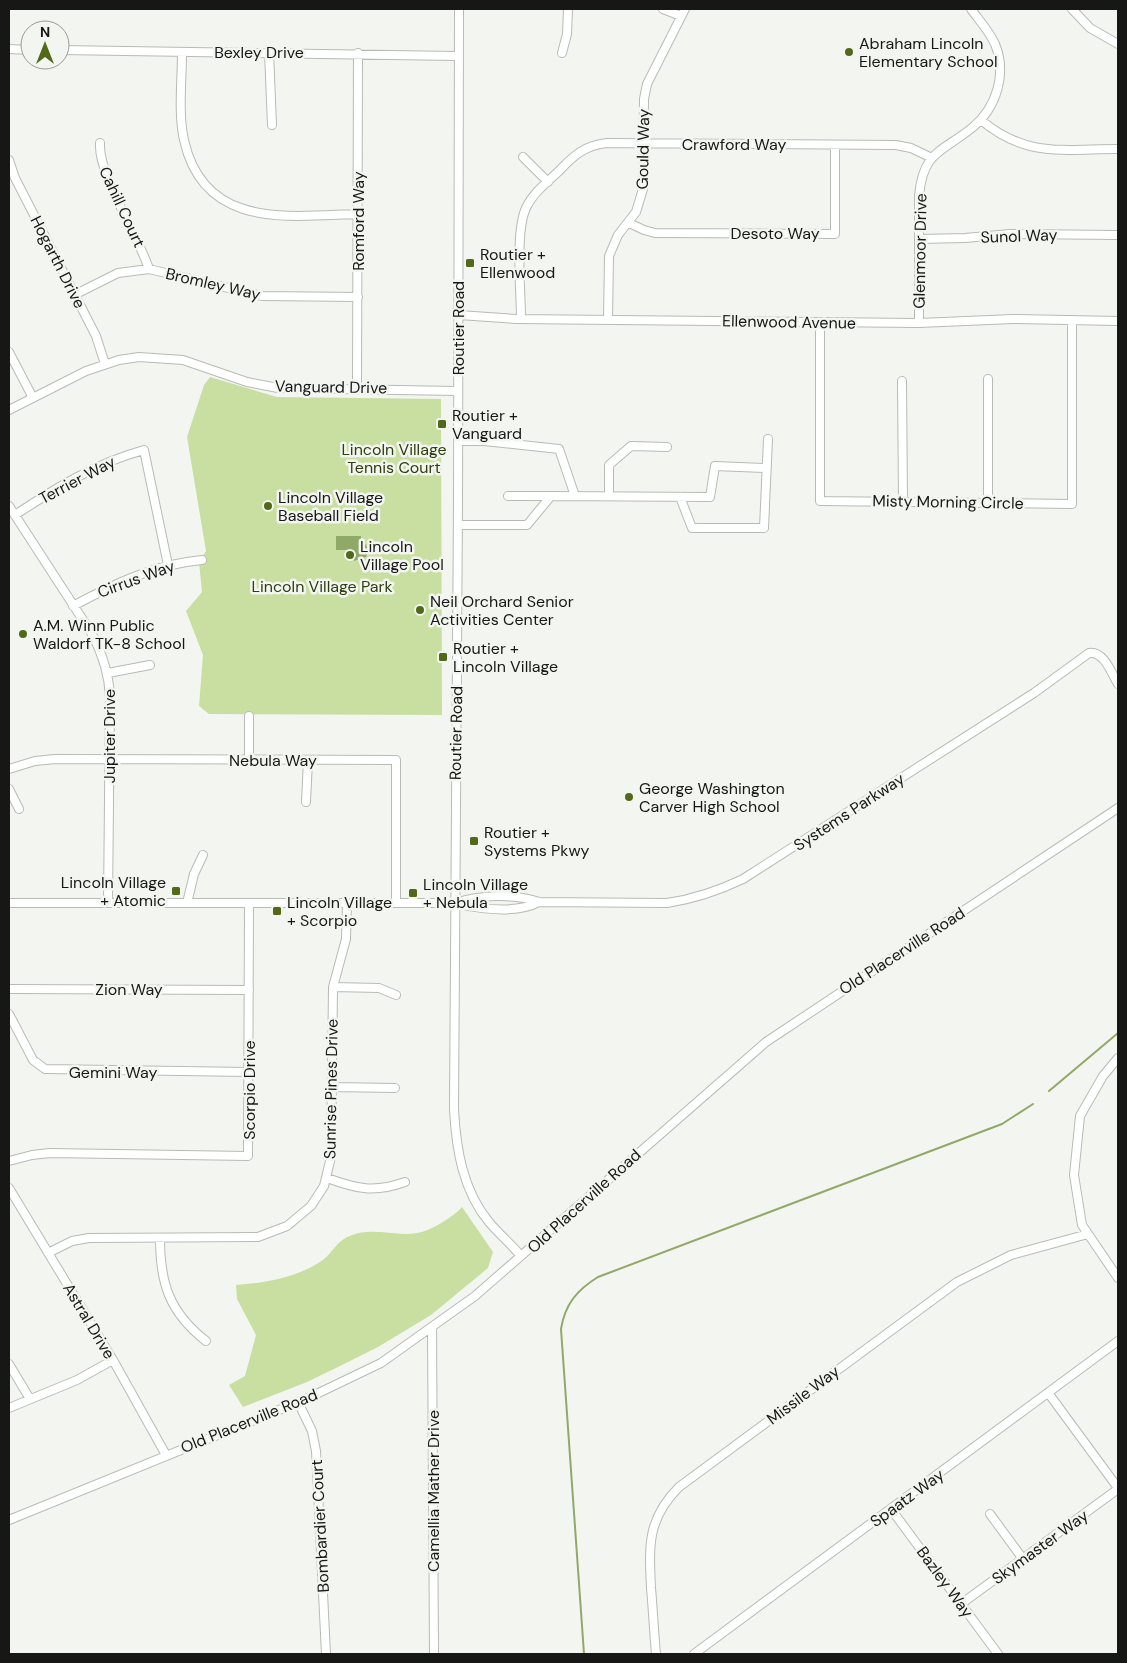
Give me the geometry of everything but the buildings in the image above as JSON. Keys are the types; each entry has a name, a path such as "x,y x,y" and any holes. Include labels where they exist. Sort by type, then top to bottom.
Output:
{"street":[{"name":"Routier Road","path":"458,9 459,315 454,1109 458,1153 477,1204 489,1221 521,1256"},
{"path":"562,53 567,34 568,9"},
{"path":"663,9 683,12"},
{"name":"Glenmoor Drive","path":"919,323 920,188 924,172 932,158 947,143 968,131 981,120 990,109 997,93 1000,68 995,43 971,9"},
{"path":"1072,9 1090,28 1118,44"},
{"name":"Gould Way","path":"608,320 609,256 618,235 629,223 640,205 644,190 647,84 683,12"},
{"name":"Bexley Drive","path":"70,50 358,53 457,56"},
{"path":"182,52 184,140 195,170 210,189 237,208 260,215 358,214"},
{"path":"269,52 272,125"},
{"name":"Romford Way","path":"357,388 358,53"},
{"path":"981,120 1007,139 1031,148 1118,149"},
{"name":"Cahill Court","path":"100,143 102,166 138,240 149,269"},
{"name":"Crawford Way","path":"521,319 522,222 531,200 577,153 591,145 644,143 904,146 932,158"},
{"name":"Desoto Way","path":"629,223 655,233 835,234 835,144"},
{"path":"523,157 548,182"},
{"name":"Hogarth Drive","path":"9,160 15,178 96,336 105,364"},
{"name":"Sunol Way","path":"919,239 965,238 1010,234 1118,235"},
{"name":"Bromley Way","path":"74,294 118,273 149,269 262,296 358,297"},
{"name":"Ellenwood Avenue","path":"459,315 521,319 919,323 1013,319 1118,321"},
{"name":"Misty Morning Circle","path":"820,322 820,501 1072,504 1072,320"},
{"path":"9,352 32,398"},
{"name":"Vanguard Drive","path":"9,410 105,364 132,358 165,358 198,364 247,382 278,388 458,391"},
{"path":"988,379 988,503"},
{"path":"902,381 902,502"},
{"path":"680,497 692,528 764,528 768,439"},
{"path":"458,442 484,441 559,449 575,496"},
{"path":"609,496 609,465 631,446 667,447"},
{"name":"Terrier Way","path":"14,515 84,472 112,460 144,450 168,566"},
{"path":"508,496 710,497 715,466 766,468"},
{"path":"458,526 527,525 550,496"},
{"name":"Jupiter Drive","path":"9,506 100,650 108,674 110,697 108,903"},
{"name":"Cirrus Way","path":"73,606 115,585 168,566 202,560"},
{"name":"Systems Parkway","path":"9,903 454,903 473,897 527,898 539,902 666,903 686,900 717,891 743,879 1034,693 1089,653 1094,652 1102,657 1118,684"},
{"path":"108,674 150,665"},
{"path":"248,716 249,760"},
{"name":"Nebula Way","path":"9,769 45,760 396,760 396,903"},
{"path":"306,802 308,760"},
{"path":"9,789 19,809"},
{"name":"Old Placerville Road","path":"9,1520 298,1402 381,1363 475,1296 766,1042 1118,808"},
{"path":"187,903 194,874 203,855"},
{"name":"Scorpio Drive","path":"9,1161 50,1153 248,1156 249,904"},
{"name":"Sunrise Pines Drive","path":"48,1253 72,1241 89,1238 242,1238 273,1233 287,1226 306,1211 316,1199 327,1178 331,1157 333,987 346,939 347,904"},
{"path":"333,987 378,988 396,995"},
{"name":"Zion Way","path":"9,989 249,990"},
{"name":"Gemini Way","path":"9,1014 33,1060 45,1070 249,1072"},
{"path":"1118,1058 1103,1076 1080,1116 1074,1175 1082,1225 1118,1278"},
{"path":"332,1087 395,1088"},
{"path":"327,1178 370,1190 390,1187 405,1182"},
{"name":"Astral Drive","path":"9,1188 113,1360 166,1455"},
{"name":"Missile Way","path":"656,1654 650,1542 659,1512 679,1487 957,1282 1011,1255 1088,1234"},
{"path":"160,1238 160,1266 166,1288 185,1321 206,1341"},
{"name":"Camellia Mather Drive","path":"432,1328 434,1654"},
{"name":"Spaatz Way","path":"694,1654 1049,1394 1118,1341"},
{"path":"9,1408 85,1377 113,1360"},
{"path":"9,1364 30,1399"},
{"path":"1049,1394 1118,1488"},
{"name":"Bombardier Court","path":"298,1402 312,1431 316,1450 326,1654"},
{"name":"Skymaster Way","path":"961,1604 1118,1488"},
{"name":"Bazley Way","path":"892,1509 998,1654"},
{"path":"990,1514 1023,1559"}],"green space":[{"name":"Lincoln Village Park","path":"210,377 277,397 441,399 442,715 209,714 199,706 203,655 186,611 202,592 199,562 206,551 187,437 204,385"},
{"path":"462,1207 493,1252 488,1268 431,1315 378,1347 307,1382 243,1407 229,1385 245,1376 256,1335 237,1299 236,1285 269,1281 290,1276 310,1268 320,1262 338,1244 352,1235 368,1232 409,1234 429,1230"}],"shaded area":[{"path":"336,536 361,536 361,548 366,544 368,552 366,557 354,561 354,550 336,550"}],"waterway":[{"path":"1049,1091 1118,1033"},
{"path":"584,1654 561,1329 573,1298 598,1277 1002,1124 1033,1104"}],"place":[{"name":"Abraham Lincoln Elementary School","path":"849,52"},
{"name":"Routier + Ellenwood","path":"470,263"},
{"name":"Routier + Vanguard","path":"442,424"},
{"name":"Lincoln Village Baseball Field","path":"268,506"},
{"name":"Lincoln Village Pool","path":"350,555"},
{"name":"Neil Orchard Senior Activities Center","path":"420,610"},
{"name":"A.M. Winn Public Waldorf TK-8 School","path":"23,634"},
{"name":"Routier + Lincoln Village","path":"443,657"},
{"name":"George Washington Carver High School","path":"629,797"},
{"name":"Routier + Systems Pkwy","path":"474,841"},
{"name":"Lincoln Village + Atomic","path":"176,891"},
{"name":"Lincoln Village + Nebula","path":"413,893"},
{"name":"Lincoln Village + Scorpio","path":"277,911"}],"park label":[{"name":"Lincoln Village Tennis Court","path":"394,458"}]}
